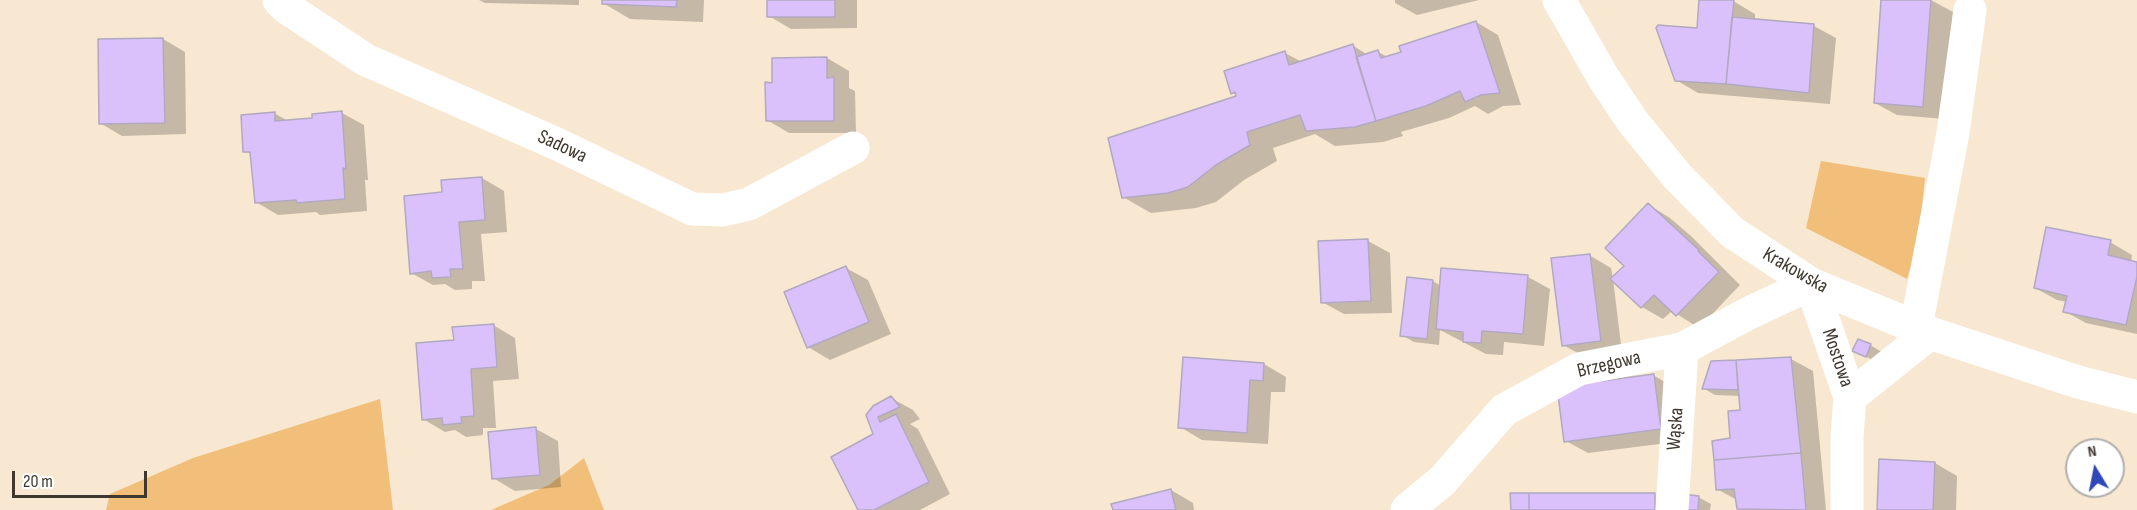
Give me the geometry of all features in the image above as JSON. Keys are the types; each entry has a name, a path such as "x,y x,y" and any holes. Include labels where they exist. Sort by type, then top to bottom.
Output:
{"street":[{"name":"Sadowa","path":"279,0 287,8 366,60 557,144 692,209 723,210 750,204 853,148"},
{"name":"Krakowska","path":"1559,0 1603,77 1633,122 1677,177 1732,232 1811,284 1923,330 2078,382 2137,397"},
{"path":"1923,330 1970,10"},
{"name":"Brzegowa","path":"1407,510 1443,480 1504,410 1579,369 1682,349 1749,313 1811,284"},
{"name":"Mostowa","path":"1811,284 1850,397 1847,437 1847,510"},
{"name":"Mostowa","path":"1850,397 1923,330"},
{"name":"Wąska","path":"1672,510 1682,349"}],"shaded area":[{"path":"1821,161 1925,178 1918,244 1907,279 1806,228"},
{"path":"380,399 393,510 106,510 110,494 193,458"},
{"path":"584,458 604,510 491,510 549,485"}],"building":[{"path":"602,0 677,0 676,7 602,4"},
{"path":"767,0 835,0 835,17 767,17"},
{"path":"1699,0 1734,0 1726,84 1675,81 1656,28 1658,25 1697,28"},
{"path":"1881,0 1931,0 1923,107 1874,103"},
{"path":"1732,17 1814,24 1809,93 1726,84"},
{"path":"1476,21 1500,93 1481,95 1465,102 1460,91 1426,106 1376,121 1356,57 1378,50 1381,58 1401,52 1399,46"},
{"path":"163,38 165,123 99,124 98,39"},
{"path":"1353,44 1376,121 1355,127 1306,131 1300,115 1247,132 1250,145 1216,165 1188,187 1168,193 1122,198 1108,138 1236,96 1235,92 1231,94 1224,71 1285,51 1289,65"},
{"path":"827,57 827,78 834,77 834,121 766,121 765,82 772,83 772,58"},
{"path":"342,111 346,169 343,168 345,199 297,203 296,200 255,203 250,152 243,152 241,115 275,112 275,121 312,118 312,114"},
{"path":"482,177 485,220 459,222 463,269 450,269 451,277 432,278 431,271 410,274 404,196 442,192 441,180"},
{"path":"1648,203 1699,250 1719,272 1676,316 1654,295 1641,308 1610,279 1624,266 1605,248"},
{"path":"2046,227 2111,240 2108,255 2137,262 2137,277 2126,325 2063,312 2067,296 2034,288"},
{"path":"1368,239 1371,301 1321,303 1318,241"},
{"path":"1590,254 1601,341 1562,346 1551,258"},
{"path":"846,266 869,322 807,348 784,292"},
{"path":"1441,268 1528,275 1523,334 1482,331 1481,343 1463,342 1463,332 1436,329"},
{"path":"1407,277 1433,280 1427,339 1400,336"},
{"path":"494,324 497,367 471,369 474,416 461,417 462,423 443,425 442,418 422,420 416,343 454,340 452,327"},
{"path":"1858,339 1871,344 1866,357 1852,351"},
{"path":"1183,357 1264,363 1263,381 1250,380 1247,433 1178,428"},
{"path":"1791,357 1801,453 1714,460 1712,441 1730,438 1728,411 1740,410 1736,360"},
{"path":"1736,360 1738,390 1702,389 1711,361"},
{"path":"1654,374 1661,429 1564,442 1557,387"},
{"path":"891,396 900,407 878,417 880,422 896,414 929,482 874,510 858,510 831,457 873,434 866,415 873,406"},
{"path":"536,427 540,475 492,479 488,432"},
{"path":"1801,453 1806,510 1737,509 1734,489 1716,490 1714,460"},
{"path":"1879,459 1935,462 1933,510 1877,510"},
{"path":"1171,489 1176,510 1113,510 1111,504"},
{"path":"1510,493 1529,493 1529,510 1511,510"},
{"path":"1529,493 1655,493 1655,510 1529,510"},
{"path":"1682,494 1699,496 1698,510 1681,510"}]}
